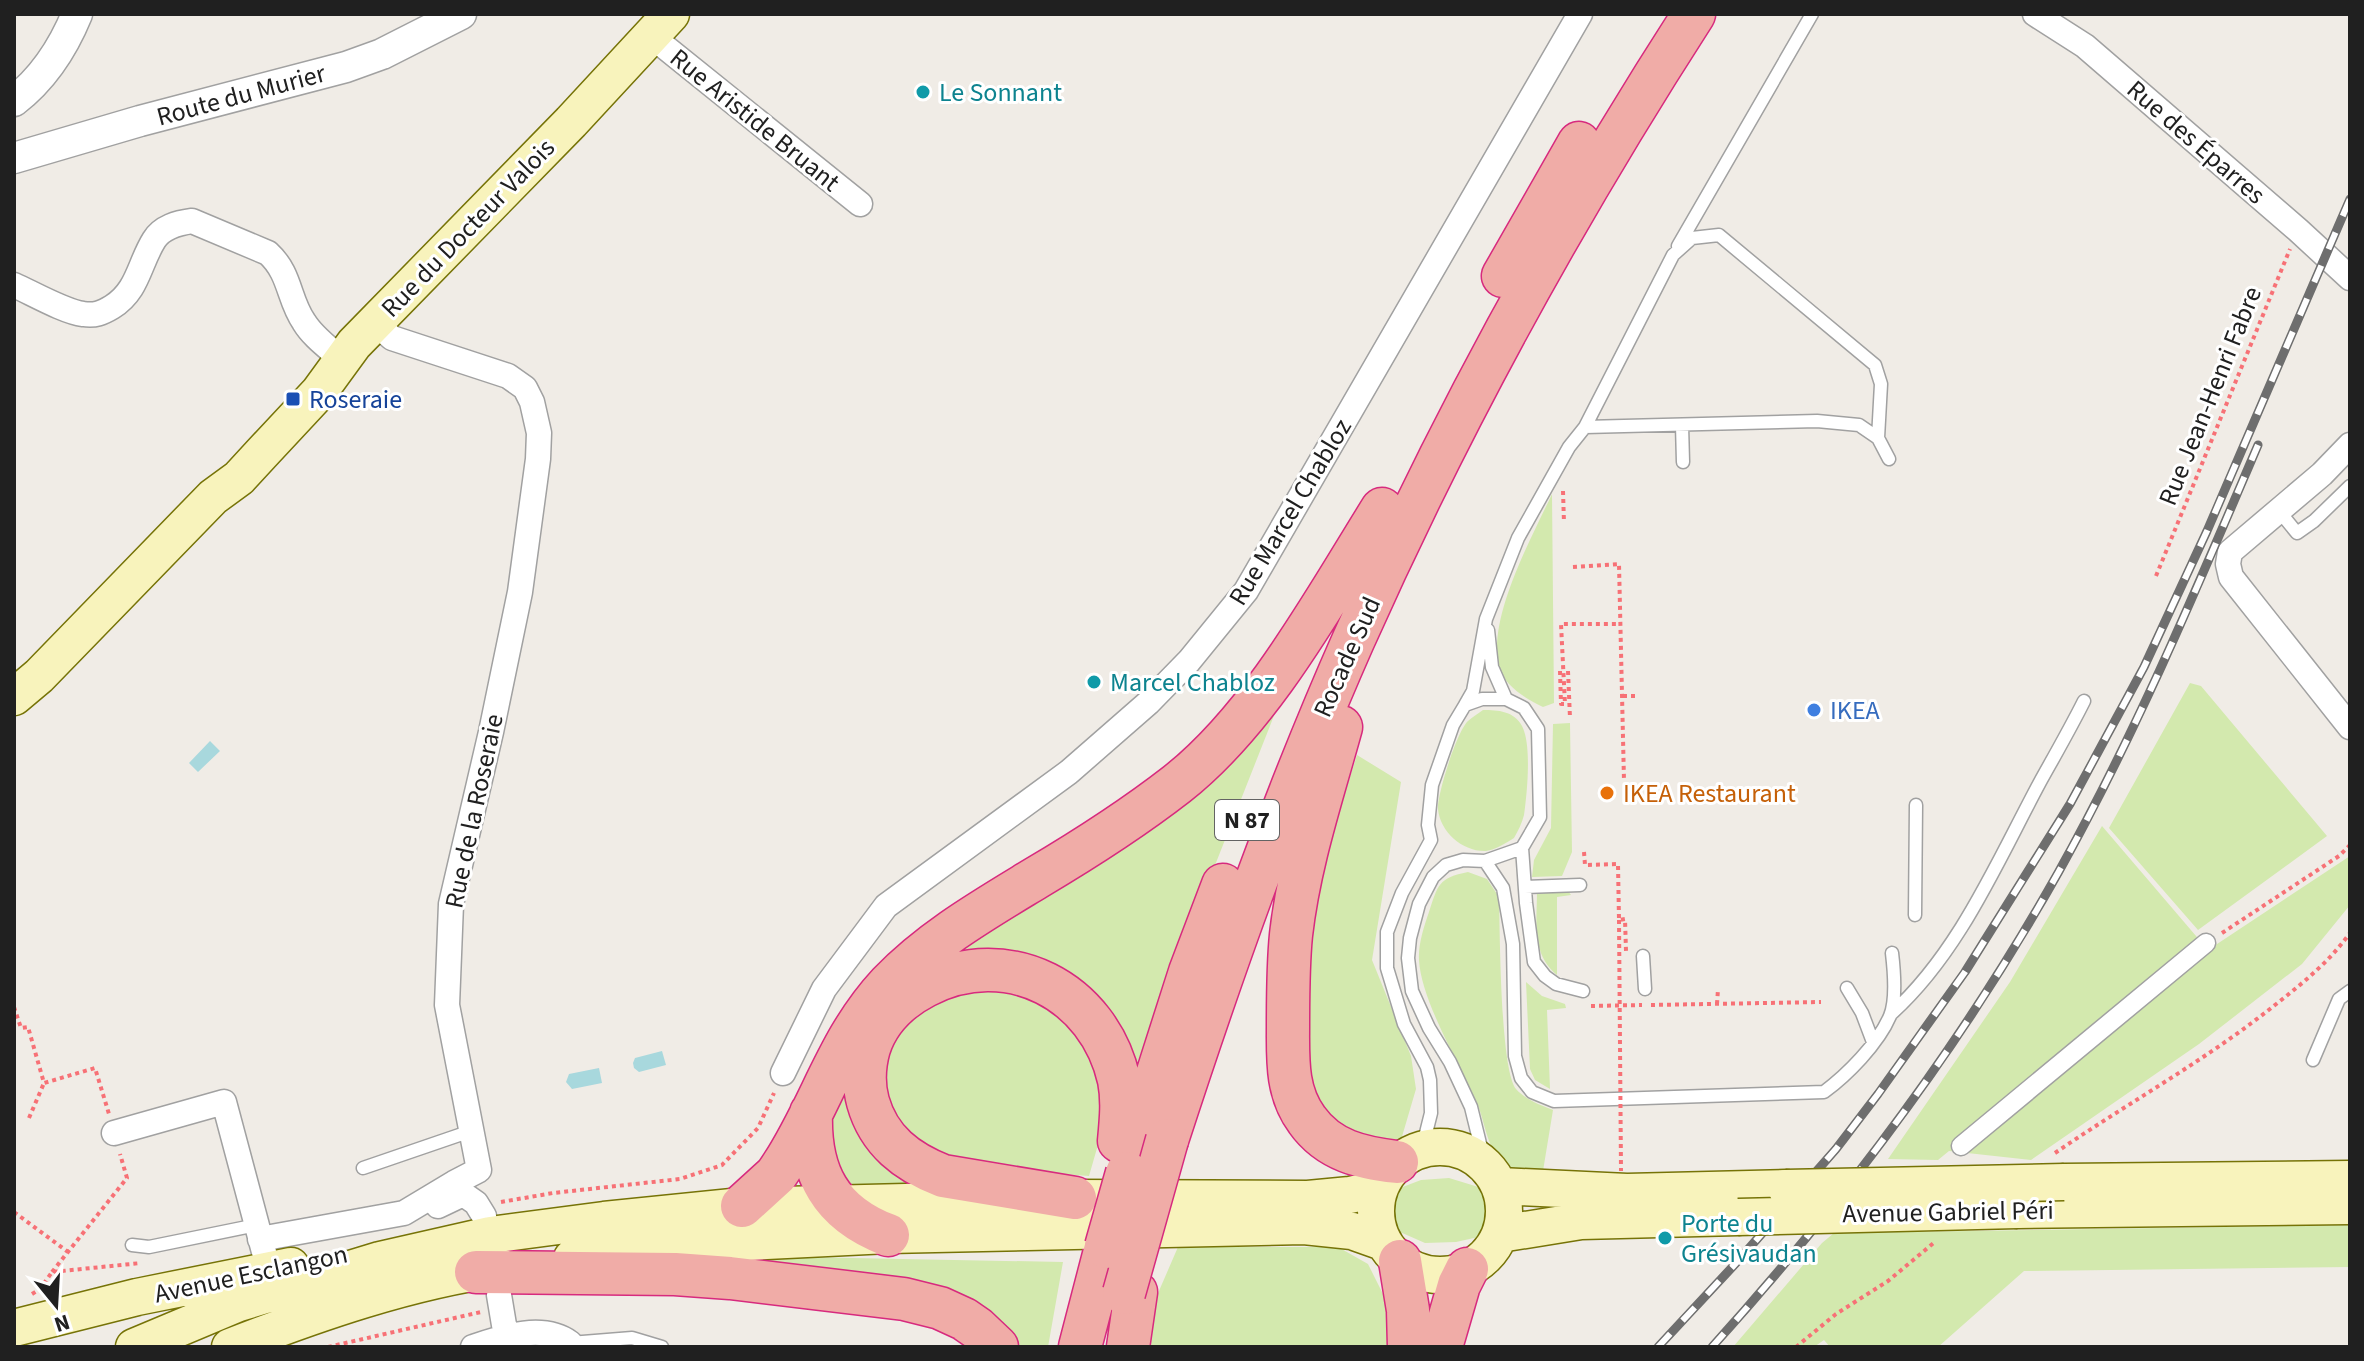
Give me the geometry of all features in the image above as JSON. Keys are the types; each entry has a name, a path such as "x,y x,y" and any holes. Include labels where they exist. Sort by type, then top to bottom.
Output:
{"highway":[{"name":"Rocade Sud","path":"1080,1347 1118,1293 1106,1247 1190,972 1247,819 1317,650 1382,509 1438,398 1538,213 1660,14"},
{"name":"Rocade Sud","path":"1109,1347 1118,1293 1147,1207 1140,1141 1233,941 1275,829 1352,643 1388,562 1517,309 1632,109 1694,14"},
{"path":"742,1206 776,1175 790,1154 850,1035 873,1003 906,967 957,928 1092,845 1150,804 1179,783 1218,746 1245,716 1294,649 1382,509"},
{"path":"1388,562 1307,848 1291,935 1288,1050 1292,1090 1305,1119 1317,1133 1352,1154 1400,1166"},
{"path":"1075,1198 943,1176 918,1166 896,1150 878,1127 865,1086 867,1056 879,1025 895,1007 916,990 959,973 990,969 1006,971 1023,974 1051,986 1065,994 1090,1018 1111,1054 1122,1100 1140,1141"},
{"path":"811,1113 810,1137 819,1174 838,1204 873,1229 888,1235"},
{"path":"488,1245 675,1274 904,1299 940,1308 964,1319 997,1347"},
{"path":"1392,1252 1408,1310 1409,1347"},
{"path":"1441,1347 1455,1296 1467,1269"},
{"path":"1118,1293 1128,1347"}],"main road":[{"name":"Rue du Docteur Valois","path":"14,697 39,676 213,497 230,466 252,442 310,382 341,359 661,25"},
{"path":"134,1347 239,1303 380,1260 488,1245 604,1220 742,1206 1075,1198 1308,1199 1350,1195 1439,1146 1471,1154 1492,1175 1504,1202 1500,1234 1492,1248 1481,1260 1454,1273 1426,1273 1352,1231 1304,1226 888,1235 689,1245 600,1254 488,1245 230,1347"},
{"path":"1392,1252 1377,1224 1376,1206 1400,1166"},
{"name":"Avenue Gabriel Péri","path":"1492,1175 1627,1192 1786,1188 2057,1169 2350,1179"},
{"name":"Avenue Gabriel Péri","path":"1500,1234 1581,1221 1654,1217 2350,1206"},
{"name":"Avenue Esclangon","path":"19,1314 137,1297 262,1245 428,1238 488,1245"},
{"path":"187,1347 227,1334 312,1315"}],"street":[{"path":"14,101 43,75 77,14"},
{"name":"Route du Murier","path":"14,158 346,67 382,54 461,14"},
{"name":"Rue Marcel Chabloz","path":"783,1073 824,989 886,906 1069,772 1189,661 1246,591 1580,14"},
{"name":"Rue des Éparres","path":"2035,14 2085,46 2350,278"},
{"name":"Rue Aristide Bruant","path":"661,25 860,204"},
{"path":"14,285 80,314 99,315 133,290 155,238 166,228 192,221 268,253 278,262 304,324 341,359"},
{"name":"Rue de la Roseraie","path":"262,1245 404,1213 479,1170 447,1005 451,904 520,592 539,433 536,415 525,388 508,376 392,338 375,323"},
{"path":"2350,445 2322,474 2230,552 2228,564 2231,577 2350,727"},
{"path":"1961,1146 2206,943"},
{"path":"114,1133 224,1102 262,1245"},
{"path":"404,1213 426,1210 466,1196 476,1203 488,1245 504,1337"},
{"path":"473,1347 504,1337 558,1333 581,1345"}],"lane":[{"path":"1400,1166 1431,1113 1430,1080 1427,1067 1404,1024 1387,968 1387,932 1402,893 1431,840 1428,825 1432,785 1453,725 1473,691 1486,619 1518,538 1569,447 1585,427 1673,255 1812,14"},
{"path":"1673,255 1692,238 1719,235 1875,365 1881,384 1878,438"},
{"path":"1585,427 1817,421 1859,425 1878,438 1889,459"},
{"path":"1682,425 1683,462"},
{"path":"2279,511 2297,533 2350,486"},
{"path":"1486,619 1492,667 1506,699"},
{"path":"1465,705 1482,699 1506,699 1524,708 1538,729 1540,817 1522,848 1534,962 1556,984 1583,991"},
{"path":"1485,861 1503,888 1513,944 1515,1056 1521,1078 1532,1092 1554,1101 1824,1092 1842,1079 1873,1042 1891,1014 1913,995 1970,914 2084,701"},
{"path":"1915,915 1916,805"},
{"path":"1492,1175 1471,1107 1412,991 1408,958 1419,904 1433,877 1446,865 1463,860 1485,861 1522,848"},
{"path":"1525,887 1580,885"},
{"path":"1513,944 1526,903"},
{"path":"1891,1014 1895,974 1892,953"},
{"path":"1643,956 1645,989"},
{"path":"1847,988 1862,1013 1873,1042"},
{"path":"2313,1060 2339,999 2350,991"},
{"path":"363,1168 471,1131"},
{"path":"132,1245 262,1245"},
{"path":"581,1345 610,1338 632,1338 662,1347"}],"path":[{"name":"Rue Jean-Henri Fabre","path":"2156,576 2298,230"},
{"path":"1563,490 1564,523"},
{"path":"1573,567 1619,564 1624,781"},
{"path":"1560,671 1561,704 1565,704 1561,624 1621,624"},
{"path":"1568,671 1570,718"},
{"path":"1623,696 1638,696"},
{"path":"2206,943 2339,856 2350,845"},
{"path":"1584,852 1585,865 1618,864 1621,1171"},
{"path":"1619,920 1625,919 1626,953"},
{"path":"2057,1169 2227,1043 2317,971 2350,933"},
{"path":"1717,1004 1718,989"},
{"path":"1583,1006 1821,1002"},
{"path":"14,1007 21,1028 28,1027 44,1083 29,1118"},
{"path":"19,1314 127,1178 95,1068 44,1083"},
{"path":"488,1245 506,1200 680,1179 722,1165 758,1128 783,1073"},
{"path":"14,1212 68,1252"},
{"path":"1796,1347 1836,1314 1888,1281 1946,1233"},
{"path":"52,1272 130,1266"},
{"path":"328,1347 487,1310 491,1328 504,1337"}],"green space":[{"path":"1552,494 1554,703 1543,707 1523,696 1505,679 1499,666 1497,647 1505,602"},
{"path":"2190,683 2201,686 2327,836 2198,930 2109,828"},
{"path":"1281,698 1133,1073 1009,955 952,948"},
{"path":"1483,710 1505,712 1519,721 1525,734 1528,757 1524,815 1520,827 1514,838 1486,851 1469,848 1454,839 1443,825 1438,809 1453,750 1468,721"},
{"path":"1570,723 1572,852 1562,876 1532,877 1534,860 1551,828 1553,724"},
{"path":"1357,755 1401,782 1372,960 1411,1056 1416,1089 1401,1140 1371,1145 1311,1104 1304,921"},
{"path":"2102,826 2208,950 2350,856 2350,905 2302,964 2199,1044 2031,1160 1949,1151 1938,1160 1888,1159 2010,982"},
{"path":"1468,872 1487,879 1499,897 1502,998 1511,1076 1520,1093 1553,1110 1542,1177 1516,1171 1497,1156 1476,1101 1433,1012 1421,976 1420,942 1437,889 1445,880"},
{"path":"1568,891 1571,895 1557,897 1557,975 1549,967 1539,947 1537,892"},
{"path":"1526,982 1542,996 1565,1004 1566,1008 1547,1010 1550,1089 1535,1080 1530,1069"},
{"path":"957,984 1025,985 1098,1053 1108,1110 1089,1176 964,1167 919,1156 878,1095 887,1036"},
{"path":"843,1064 938,1187 844,1186 826,1131"},
{"path":"1449,1178 1485,1189 1489,1212 1483,1236 1456,1242 1425,1243 1400,1232 1394,1210 1400,1188 1421,1180"},
{"path":"2350,1225 2350,1267 2024,1271 1938,1347 1830,1347 1824,1340 1814,1347 1733,1347 1834,1233"},
{"path":"1178,1247 1338,1247 1368,1264 1387,1302 1394,1347 1146,1347 1149,1314"},
{"path":"745,1256 1063,1262 1048,1347 1013,1347 729,1265"}],"water":[{"path":"210,741 220,751 198,772 189,763"},
{"path":"662,1051 666,1065 639,1072 634,1068 635,1058"},
{"path":"599,1068 602,1083 572,1089 566,1082 569,1074"}],"railway":[{"path":"1658,1347 1836,1149 1878,1094 1965,972 2070,804 2144,667 2207,531 2350,199"},
{"path":"1712,1347 1808,1236 1898,1120 2021,937 2086,821 2139,715 2258,445"}],"place":[{"name":"Le Sonnant","path":"923,92"},
{"name":"Roseraie","path":"293,399"},
{"name":"Marcel Chabloz","path":"1094,682"},
{"name":"IKEA","path":"1814,710"},
{"name":"IKEA Restaurant","path":"1607,793"},
{"name":"Porte du Grésivaudan","path":"1665,1238"}]}
